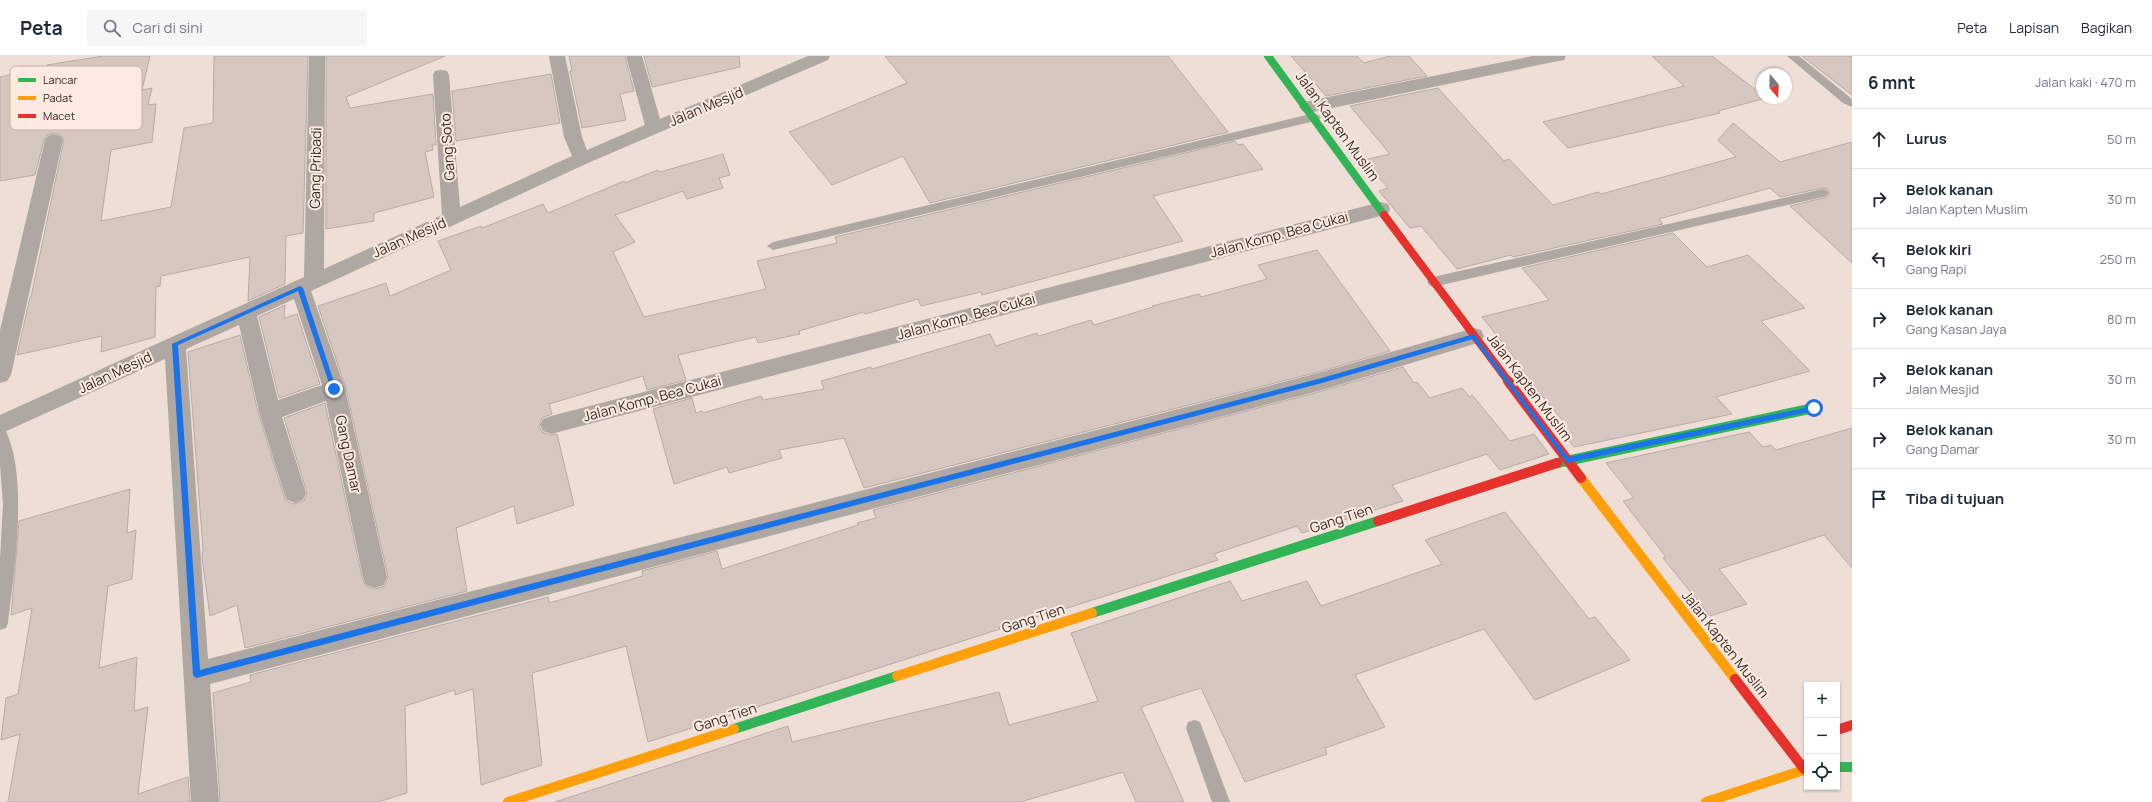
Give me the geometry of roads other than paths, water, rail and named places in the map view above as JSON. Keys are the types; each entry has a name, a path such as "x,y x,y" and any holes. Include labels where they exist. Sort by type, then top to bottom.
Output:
{"main road":[{"name":"Jalan Kapten Muslim","path":"1268,56 1312,112 1433,282 1567,460 1804,765"},
{"name":"Gang Tien","path":"508,802 1567,460 1814,408"},
{"path":"1840,729 1852,725"},
{"path":"1840,767 1852,767"},
{"path":"1706,802 1804,769"}],"street":[{"name":"Gang Pribadi","path":"307,284 317,56"},
{"path":"557,56 573,137 582,159"},
{"path":"634,56 654,128"},
{"name":"Jalan Mesjid","path":"0,425 582,159 822,56"},
{"path":"1312,112 1558,56"},
{"name":"Gang Soto","path":"441,75 452,218"},
{"path":"0,375 54,140"},
{"name":"Jalan Komp. Bea Cukai","path":"551,425 1381,209"},
{"name":"Gang Damar","path":"307,284 334,389 375,577"},
{"path":"246,312 270,412 295,493"},
{"path":"196,675 1322,381 1474,336"},
{"path":"175,344 205,802"},
{"path":"270,412 334,389"}],"lane":[{"path":"1792,56 1847,101 1852,103"},
{"path":"773,246 1312,112"},
{"path":"1433,282 1823,192"},
{"path":"0,433 7,453 11,530 0,624"},
{"path":"1194,728 1221,802"}]}
